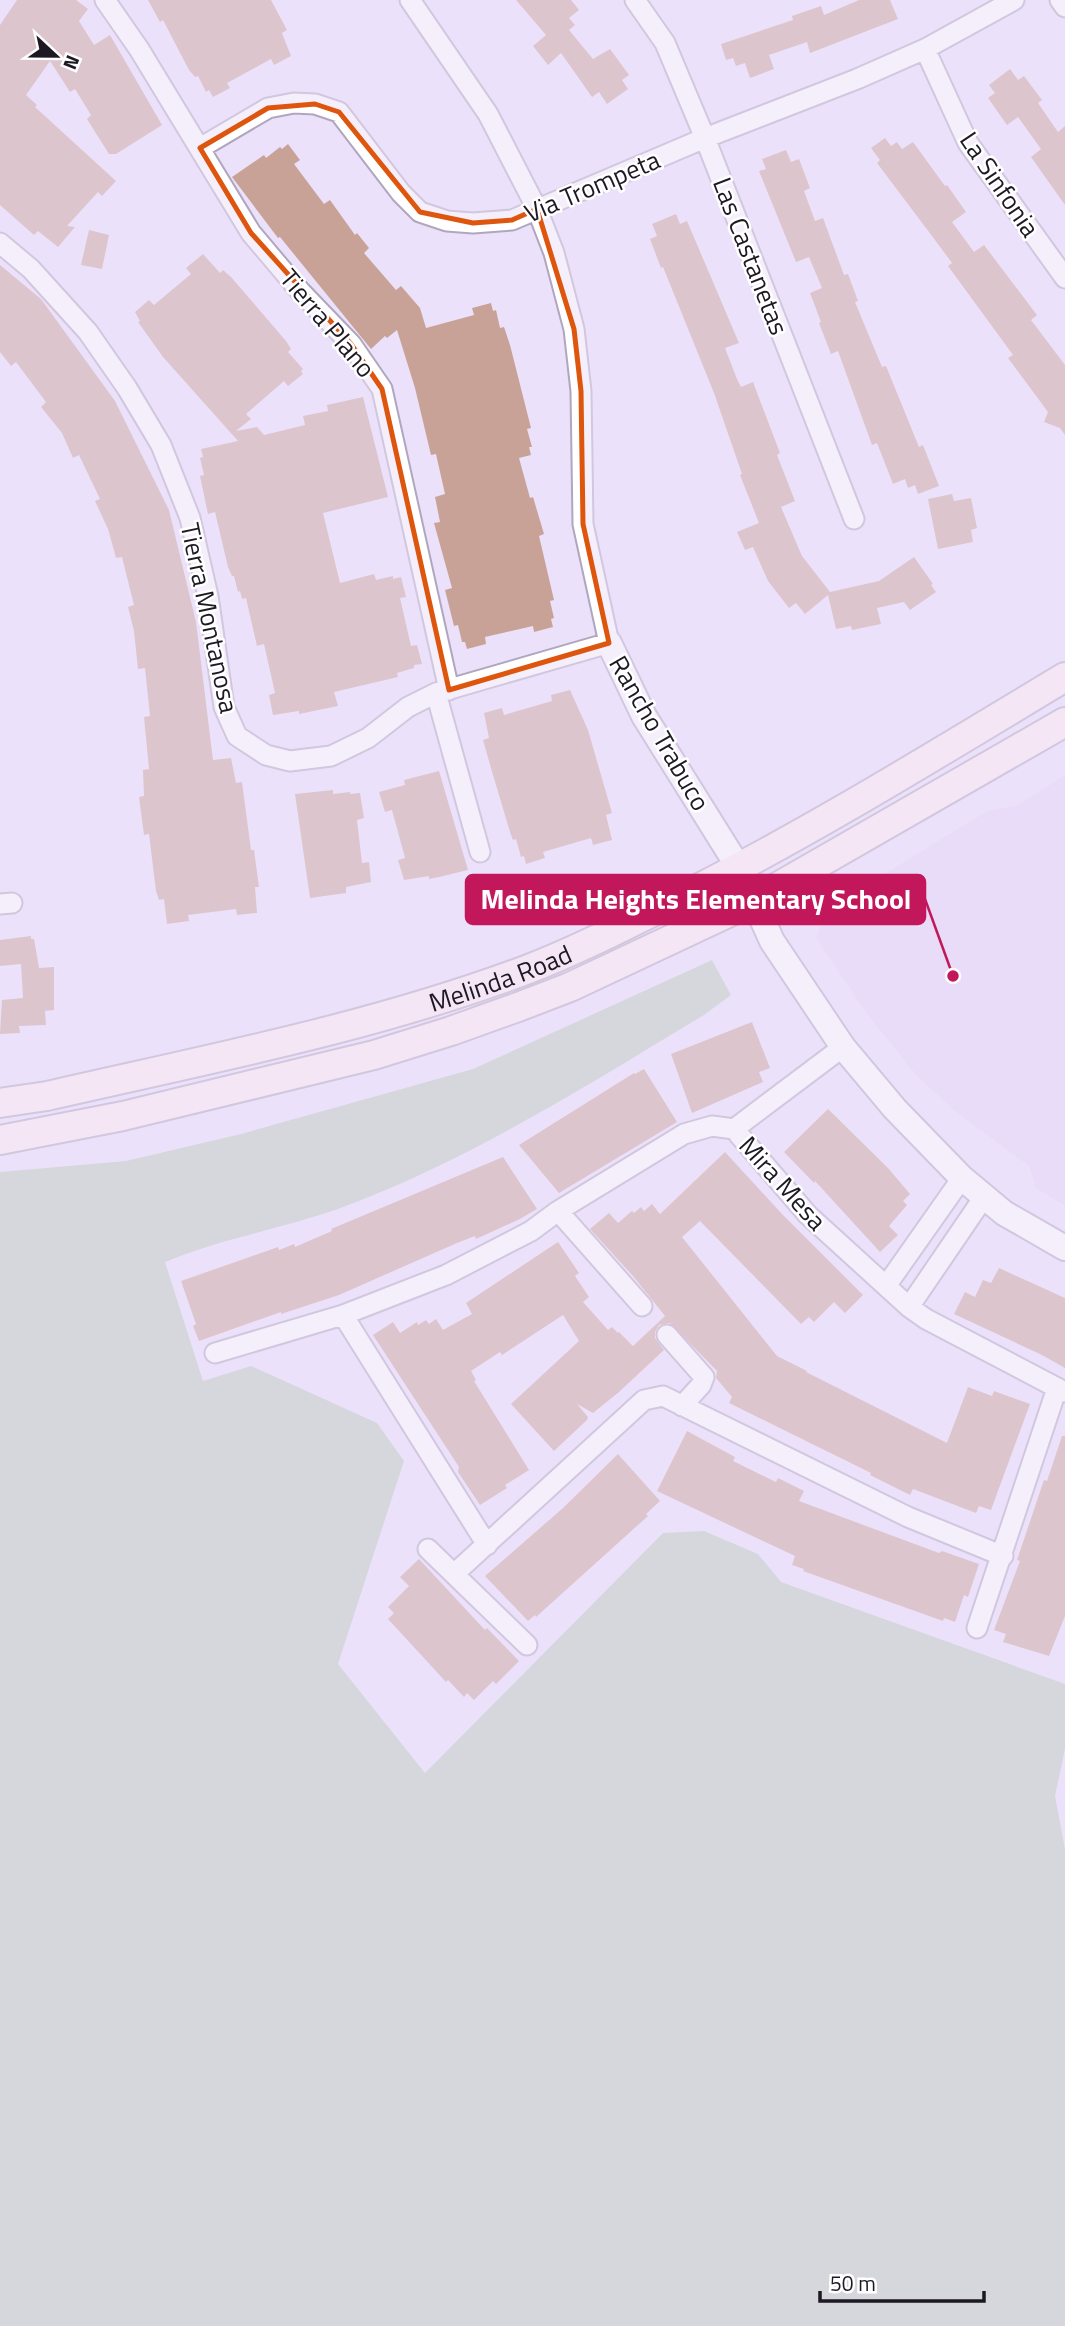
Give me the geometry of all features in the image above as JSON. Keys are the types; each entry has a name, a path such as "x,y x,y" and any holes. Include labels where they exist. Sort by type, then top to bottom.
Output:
{"main road":[{"name":"Melinda Road","path":"0,1104 47,1096 331,1032 437,1001 528,969 573,950 739,868 899,779 1065,677"},
{"name":"Melinda Road","path":"0,1140 123,1116 374,1055 451,1031 570,987 753,901 1065,722"}],"street":[{"name":"Tierra Plano","path":"105,0 139,49 251,233 300,291 351,344 382,389 442,692 480,852"},
{"name":"Rancho Trabuco","path":"410,0 488,114 537,209 554,253 574,330 581,391 583,524 609,643 644,716 739,868 772,941 843,1047 895,1109 962,1178 1004,1213 1065,1248"},
{"name":"Las Castanetas","path":"635,0 665,43 705,138 854,519"},
{"name":"Via Trompeta","path":"200,148 268,108 294,103 315,104 339,112 401,193 420,212 447,221 473,223 512,220 705,138 857,79 925,49 1014,0"},
{"path":"1060,0 1065,7"},
{"name":"La Sinfonia","path":"925,49 968,143 1065,278"},
{"name":"Tierra Montanosa","path":"0,243 31,269 88,332 127,388 161,445 190,518 208,596 224,707 237,736 266,755 290,761 331,756 368,737 408,708 442,692 609,643"},
{"path":"734,1129 843,1047"},
{"name":"Mira Mesa","path":"215,1353 342,1315 446,1275 531,1231 558,1211 684,1134 712,1126 734,1129 808,1215 909,1307 926,1320 1061,1390 977,1628"},
{"path":"886,1286 962,1178"},
{"path":"909,1307 984,1197"},
{"path":"558,1211 642,1306"},
{"path":"342,1315 487,1545"},
{"path":"667,1335 704,1377 701,1385 682,1406"},
{"path":"454,1574 644,1400 663,1396 908,1517 1003,1556"},
{"path":"428,1549 527,1645"}],"highlighted area":[{"path":"315,104 339,112 420,212 473,223 512,220 537,209 574,329 581,391 583,524 609,643 449,690 382,389 351,344 251,233 200,148 268,108"}],"shaded area":[{"path":"1065,775 1065,1206 1036,1188 1029,1166 955,1111 917,1076 867,1014 816,938 826,910 987,811 1018,805"}],"green space":[{"path":"712,960 731,995 704,1015 526,1121 386,1190 338,1209 165,1262 203,1381 251,1366 377,1423 404,1461 338,1664 425,1773 663,1533 704,1531 758,1554 781,1582 1065,1684 1065,1749 1055,1796 1065,1849 1065,2326 0,2326 0,1172 126,1161 241,1134 473,1069"}],"building":[{"path":"17,0 76,0 88,9 79,21 94,45 110,35 162,125 116,154 109,154 87,119 91,115 75,89 70,92 50,61 26,95 37,105 35,107 116,181 102,196 98,192 67,226 75,227 58,247 38,231 34,235 0,205 0,25"},
{"path":"148,0 271,0 287,30 282,33 291,56 274,65 271,59 227,83 230,88 213,97 209,90 206,92 198,76 195,77 189,70 163,20 160,22"},
{"path":"516,0 571,0 579,10 569,18 575,25 569,30 593,59 610,49 629,75 622,80 628,89 607,104 599,92 592,97 561,53 548,65 533,46 546,35"},
{"path":"859,0 890,0 898,19 810,53 807,42 769,55 774,69 750,78 745,63 736,66 733,58 726,60 721,44 793,20 792,16 821,6 824,15"},
{"path":"1010,69 1018,80 1024,76 1042,100 1038,103 1058,132 1065,126 1065,205 1031,157 1041,149 1018,117 1007,125 988,98 995,93 989,85"},
{"path":"885,138 891,146 897,142 902,149 913,142 966,212 952,222 974,252 984,245 1037,315 1031,320 1065,365 1065,435 1060,428 1044,422 1048,412 1008,358 1013,355 948,266 952,263 877,163 880,160 871,148"},
{"path":"288,144 300,160 294,164 324,204 330,200 355,235 357,233 369,248 364,253 396,290 401,286 420,308 426,328 474,315 472,308 491,303 493,311 496,310 500,328 504,327 510,345 531,428 527,429 532,447 529,447 531,455 519,458 544,534 539,536 554,600 550,601 553,627 534,632 533,626 485,637 486,644 467,649 465,642 462,642 458,625 454,626 445,590 452,588 434,523 440,522 435,497 445,494 436,454 431,455 415,388 397,330 387,338 385,336 371,349 280,237 278,238 232,177 264,155 266,158"},
{"path":"786,150 791,162 799,159 810,188 804,191 815,221 823,218 844,275 848,274 858,301 855,302 882,367 886,366 919,447 923,445 939,486 918,494 915,485 908,488 905,479 893,484 877,443 872,445 838,351 831,354 819,323 821,322 810,293 822,288 809,257 796,262 759,171 766,169 762,159"},
{"path":"676,214 680,224 687,221 739,343 725,348 737,379 741,387 753,382 780,453 777,455 795,501 781,507 802,556 830,592 879,581 914,557 936,592 910,610 904,602 877,608 881,624 852,630 851,626 836,629 828,595 805,614 796,603 789,608 768,581 753,547 745,550 737,532 759,523 740,475 742,474 714,393 650,239 657,236 652,224"},
{"path":"89,230 109,235 102,269 81,265"},
{"path":"203,254 220,273 223,270 231,277 286,341 291,349 288,352 303,369 303,374 288,386 284,381 246,414 251,419 236,431 257,427 264,435 305,425 303,416 328,411 327,405 363,397 388,497 323,513 340,583 374,574 376,580 401,577 406,597 400,598 411,646 417,645 422,664 397,673 398,677 334,692 338,706 299,714 299,711 273,715 269,695 275,693 264,644 257,646 246,598 242,599 228,567 215,512 208,514 200,476 204,475 201,449 238,441 163,357 138,322 140,321 135,312 149,300 154,305 191,274 186,268"},
{"path":"0,265 41,299 115,401 169,510 196,622 213,760 231,758 236,783 242,782 259,887 255,887 257,913 237,915 236,909 188,915 189,921 167,924 164,899 159,900 156,891 149,834 144,835 139,797 144,796 143,770 149,769 144,717 150,716 145,668 138,669 134,631 128,607 134,605 122,557 116,558 108,529 95,501 100,499 79,455 73,458 62,433 41,407 46,402 16,362 11,366 0,352"},
{"path":"952,494 954,501 971,498 977,528 971,530 973,542 938,549 928,499"},
{"path":"570,690 588,730 612,813 606,815 612,840 593,845 591,838 543,852 545,858 526,864 516,839 513,840 510,832 483,740 489,738 484,713 502,708 504,715 552,701 551,695"},
{"path":"439,771 468,870 429,879 429,876 404,880 398,860 405,858 392,810 385,812 379,792 405,785 404,780"},
{"path":"333,790 333,794 360,793 364,818 357,820 362,863 369,862 371,882 346,887 346,893 310,898 295,794"},
{"path":"31,936 31,939 34,939 39,968 54,967 54,1010 45,1011 46,1025 19,1026 20,1033 0,1034 2,1000 23,998 21,964 0,966 0,940"},
{"path":"752,1022 770,1068 759,1072 763,1082 692,1113 671,1054"},
{"path":"644,1069 677,1122 559,1193 519,1145"},
{"path":"828,1109 888,1168 910,1194 903,1201 907,1205 889,1226 898,1235 880,1252 815,1181 814,1183 784,1152"},
{"path":"725,1152 863,1295 845,1313 834,1302 814,1322 809,1317 801,1324 700,1221 682,1237 777,1356 947,1443 968,1387 992,1396 994,1391 1030,1404 991,1510 979,1506 976,1513 913,1489 910,1495 729,1403 732,1397 716,1378 717,1371 670,1323 659,1325 655,1332 655,1338 664,1350 619,1392 593,1413 577,1404 588,1417 587,1420 554,1451 511,1404 579,1341 563,1315 502,1355 500,1352 471,1371 476,1380 474,1381 529,1470 480,1505 458,1472 459,1467 373,1335 393,1322 400,1333 417,1322 418,1325 426,1320 429,1324 436,1319 443,1330 472,1314 466,1303 558,1242 579,1273 575,1276 589,1297 583,1302 608,1330 612,1327 633,1346 665,1316 590,1229 609,1213 618,1223 632,1211 634,1213 641,1207 644,1211 652,1204 660,1214"},
{"path":"503,1157 537,1209 476,1239 475,1236 457,1243 339,1295 199,1341 181,1281 278,1247 279,1250 294,1244 295,1247 332,1231 331,1229"},
{"path":"999,1268 1065,1298 1065,1368 954,1314 965,1292 975,1297 983,1280 991,1283"},
{"path":"687,1431 735,1457 733,1461 776,1482 778,1478 804,1491 799,1501 939,1553 942,1551 979,1564 968,1597 964,1595 955,1622 944,1618 943,1621 803,1571 804,1569 792,1565 795,1556 657,1491"},
{"path":"1062,1436 1065,1436 1065,1616 1049,1656 1003,1642 1006,1634 994,1630 1020,1561 1017,1560 1044,1480 1047,1481"},
{"path":"618,1454 660,1501 646,1514 648,1516 536,1617 535,1615 528,1621 485,1576 563,1508"},
{"path":"419,1559 485,1630 487,1628 519,1661 496,1684 493,1681 474,1700 467,1693 464,1697 448,1680 446,1682 388,1619 394,1613 388,1607 409,1586 400,1577"}],"place":[{"name":"Melinda Heights Elementary School","path":"953,976"}]}
